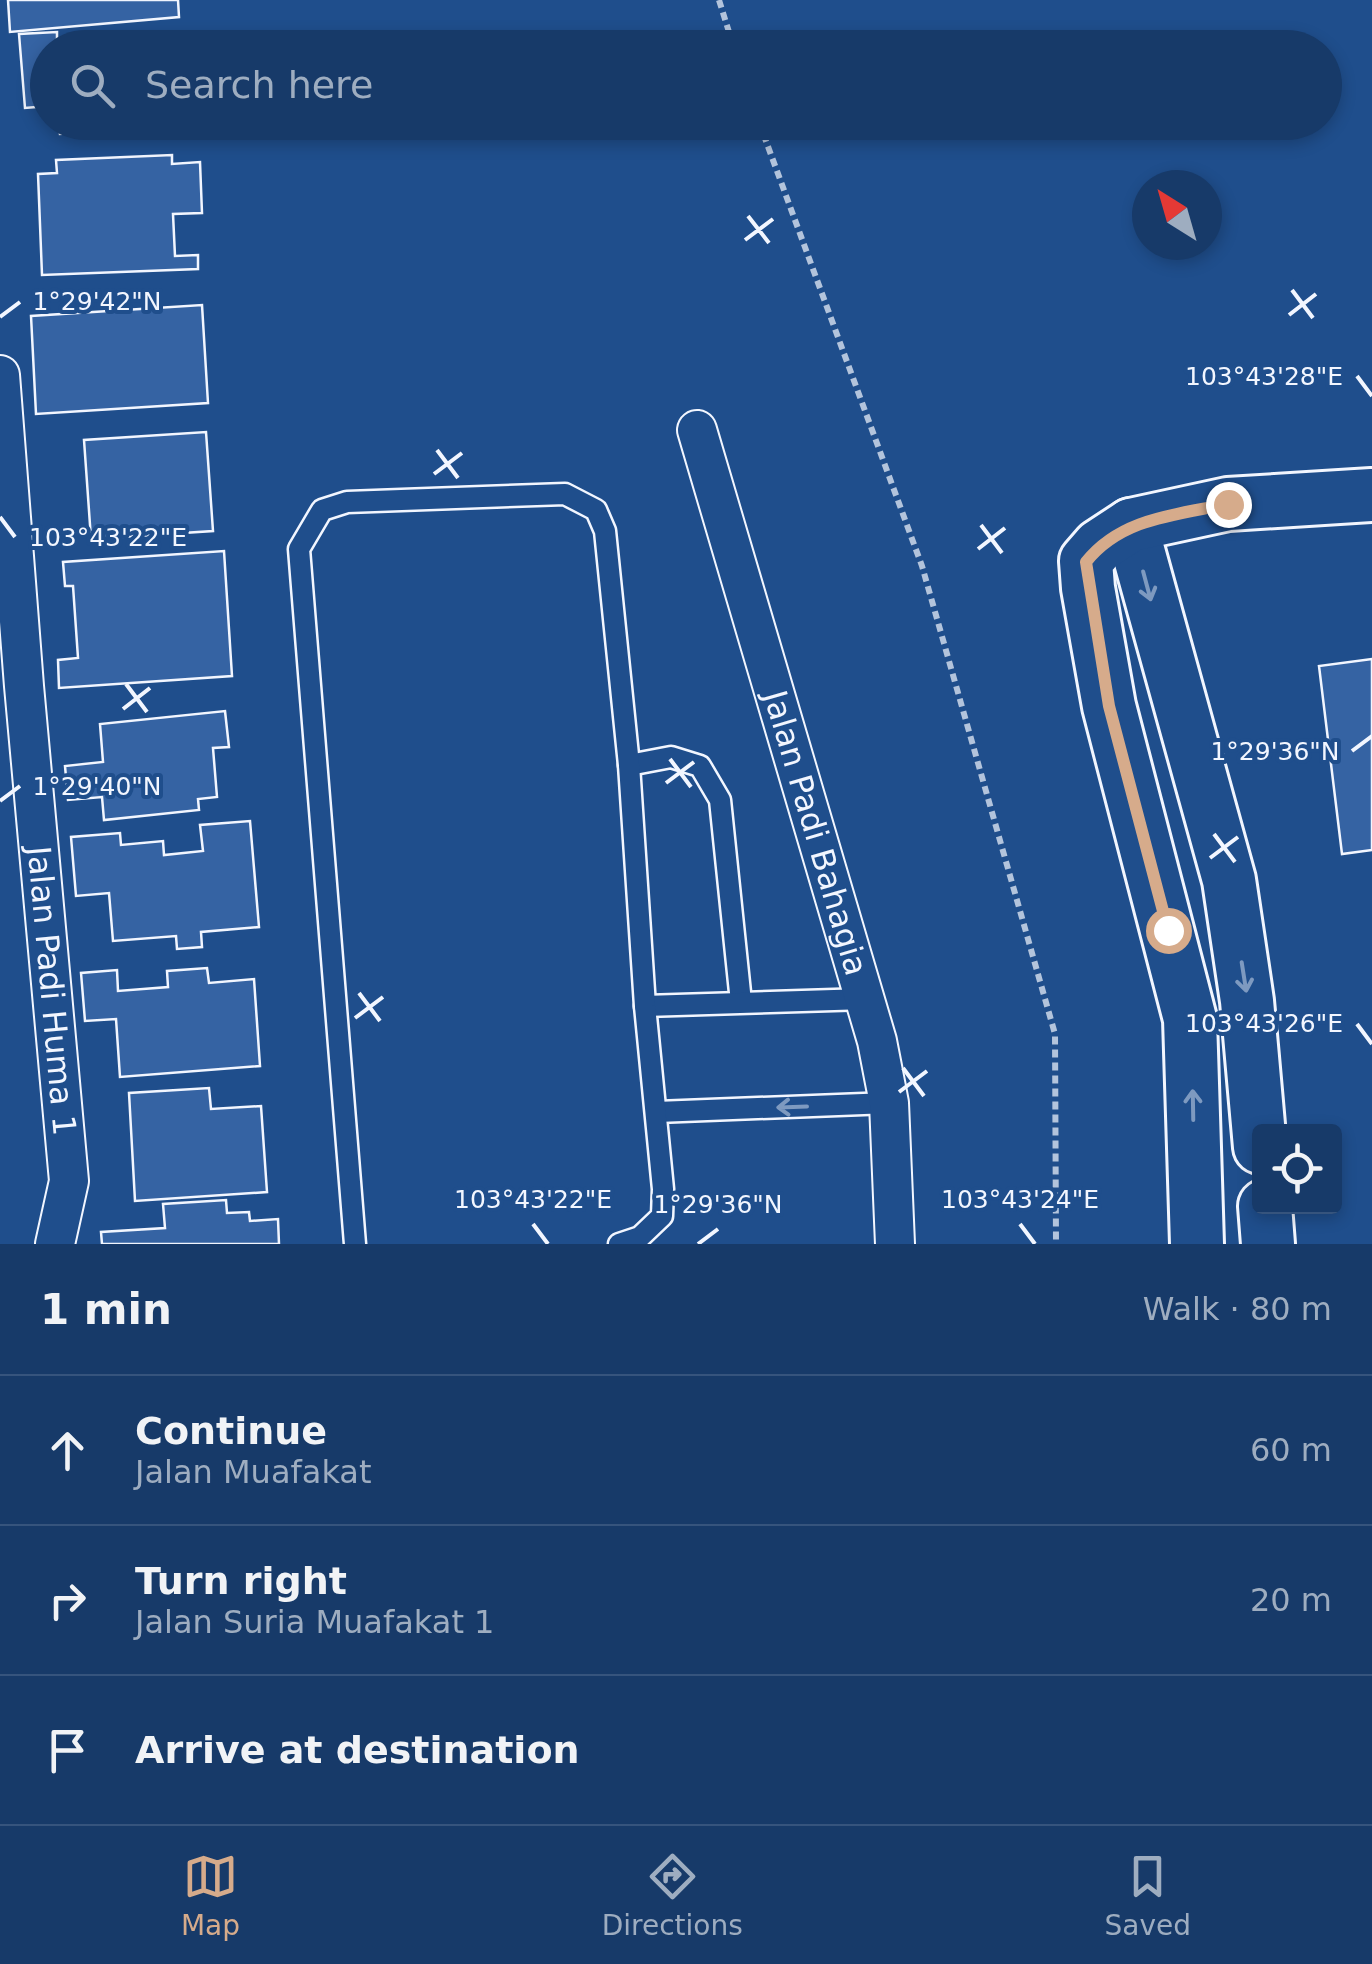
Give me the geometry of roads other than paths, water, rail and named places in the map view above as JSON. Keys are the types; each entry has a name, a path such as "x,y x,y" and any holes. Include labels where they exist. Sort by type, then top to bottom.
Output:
{"street":[{"name":"Jalan Padi Huma 1","path":"0,374 12,686 69,1181 55,1244"},
{"name":"Jalan Padi Bahagia","path":"696,430 866,999 889,1103 895,1244"},
{"path":"1197,1244 1190,1019 1109,706 1086,562 1099,546 1131,525 1228,504 1372,496"},
{"path":"1131,525 1229,880 1247,1002 1258,1124"},
{"path":"1265,1214 1268,1244"}],"lane":[{"path":"356,1244 299,549 322,510 347,502 564,494 596,510 605,531 630,765 645,1006 657,1112 662,1216 640,1237 619,1244"},
{"path":"630,765 671,757 700,766 720,800 740,1002"},
{"path":"645,1006 866,999"},
{"path":"657,1112 889,1103"}]}
